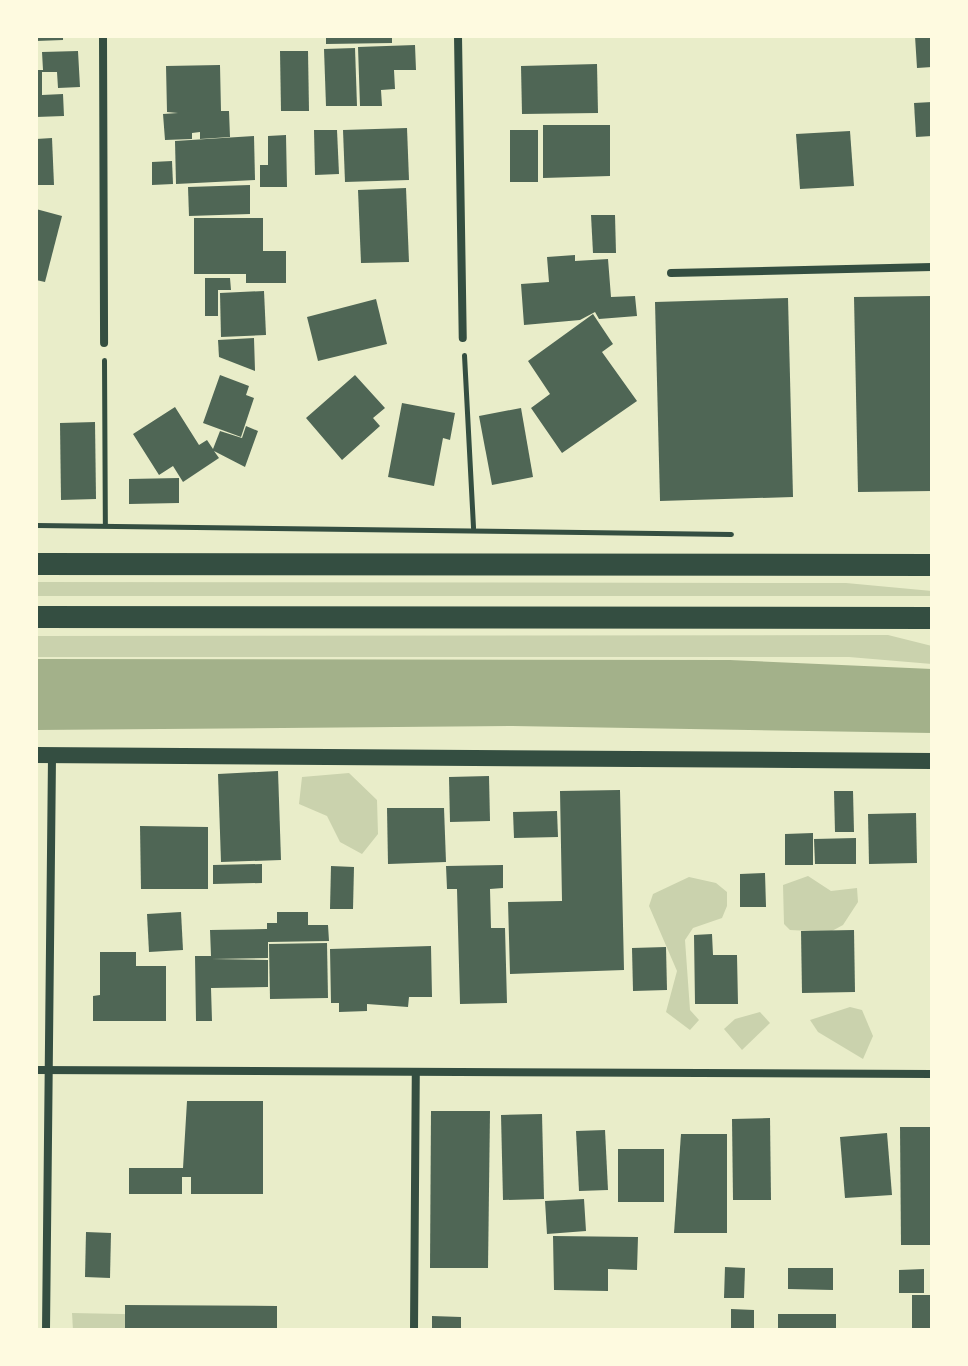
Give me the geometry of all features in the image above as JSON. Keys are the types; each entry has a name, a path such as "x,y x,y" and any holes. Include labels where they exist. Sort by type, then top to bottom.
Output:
{"highway":[{"path":"36,564 932,565"},
{"path":"36,617 932,618"}],"main road":[{"path":"44,755 932,761"}],"street":[{"path":"103,36 104,343"},
{"path":"458,36 463,338"},
{"path":"671,273 932,267"},
{"path":"44,755 49,1069 46,1330"},
{"path":"36,1070 932,1074"},
{"path":"414,1330 416,1073"}],"path":[{"path":"463,338 473,528"},
{"path":"104,343 105,525"},
{"path":"36,525 473,528 742,535"}],"shaded area":[{"path":"36,582 846,583 932,591 932,596 36,596"},
{"path":"888,635 932,646 932,664 849,657 36,657 36,636"},
{"path":"36,659 730,660 932,669 932,733 512,726 36,730"},
{"path":"349,773 377,800 378,834 362,854 340,842 327,816 299,804 302,777"},
{"path":"808,876 831,891 857,888 858,902 843,925 830,932 790,930 784,924 783,885"},
{"path":"689,877 716,883 727,892 727,906 722,918 693,928 685,940 690,1010 699,1020 690,1030 666,1012 677,971 649,906 653,894"},
{"path":"850,1007 862,1010 873,1036 863,1059 818,1032 810,1020"},
{"path":"760,1012 770,1023 742,1050 724,1029 735,1019"},
{"path":"72,1313 271,1317 271,1330 73,1330"}],"building":[{"path":"36,36 63,36 63,40 36,41"},
{"path":"326,36 392,36 392,43 326,44"},
{"path":"915,36 932,36 932,67 917,68"},
{"path":"415,45 416,70 394,70 395,89 381,90 382,106 360,106 358,47"},
{"path":"355,48 357,106 326,106 324,49"},
{"path":"78,51 80,87 58,88 57,72 42,72 42,95 63,94 64,116 36,117 36,70 43,70 42,52"},
{"path":"280,51 308,51 309,111 281,111"},
{"path":"597,64 598,113 522,114 521,66"},
{"path":"220,65 221,111 229,111 230,137 200,139 200,132 192,133 192,139 165,140 163,114 178,113 167,112 166,66"},
{"path":"932,102 932,136 916,137 914,103"},
{"path":"543,125 610,125 610,176 543,178"},
{"path":"407,128 409,180 345,182 343,130"},
{"path":"314,130 337,130 339,174 315,175"},
{"path":"510,130 538,130 538,182 510,182"},
{"path":"850,131 854,186 800,189 796,134"},
{"path":"286,135 287,187 260,187 260,165 268,165 268,136"},
{"path":"254,136 255,180 176,184 175,141"},
{"path":"52,138 54,185 36,185 36,139"},
{"path":"172,161 173,184 152,185 152,162"},
{"path":"250,185 250,214 189,216 188,187"},
{"path":"406,188 409,262 361,263 358,190"},
{"path":"36,209 62,216 45,282 36,280"},
{"path":"591,215 615,215 616,253 593,253"},
{"path":"194,218 263,218 263,251 286,251 286,283 246,283 246,274 194,274"},
{"path":"575,255 575,261 608,259 611,297 635,296 637,316 599,319 595,312 580,320 524,325 521,284 549,282 547,257"},
{"path":"205,278 230,278 231,290 218,290 218,316 205,316"},
{"path":"264,291 266,335 221,337 220,293"},
{"path":"932,296 932,491 858,492 854,297"},
{"path":"788,298 793,497 660,501 655,302"},
{"path":"376,299 387,344 318,361 307,317"},
{"path":"593,314 613,344 602,352 637,401 562,453 531,408 550,394 528,361"},
{"path":"254,338 255,371 219,357 218,340"},
{"path":"220,375 249,386 246,395 254,398 241,437 203,423"},
{"path":"355,375 385,408 373,418 380,426 342,460 306,418"},
{"path":"402,403 455,413 450,440 443,438 434,486 388,477"},
{"path":"175,407 199,445 207,440 213,449 220,431 242,438 246,426 258,431 245,467 214,451 219,458 183,482 173,466 159,475 133,434"},
{"path":"521,408 533,477 492,485 479,416"},
{"path":"95,422 96,499 61,500 60,423"},
{"path":"179,478 179,503 129,504 129,479"},
{"path":"278,771 281,860 221,862 218,774"},
{"path":"489,776 490,821 450,822 449,777"},
{"path":"620,790 624,970 510,974 508,902 562,901 560,791"},
{"path":"834,791 853,791 854,832 835,832"},
{"path":"387,808 444,808 446,862 388,864"},
{"path":"557,811 558,837 514,838 513,812"},
{"path":"916,813 917,863 869,864 868,814"},
{"path":"140,826 208,827 208,889 141,889"},
{"path":"813,833 813,865 785,865 785,834"},
{"path":"856,838 856,864 815,864 814,839"},
{"path":"262,864 262,883 213,884 213,865"},
{"path":"503,865 503,888 490,889 491,928 505,928 507,1003 460,1004 457,889 447,889 446,866"},
{"path":"331,866 354,867 353,909 330,909"},
{"path":"765,873 766,907 740,907 740,874"},
{"path":"181,912 183,950 149,952 147,914"},
{"path":"277,912 308,912 308,925 328,925 329,941 268,942 268,958 211,959 268,960 268,987 211,988 212,1021 196,1021 195,956 211,956 210,930 267,929 267,923 277,923"},
{"path":"854,930 855,992 802,993 801,931"},
{"path":"712,934 713,955 737,955 738,1004 695,1004 694,935"},
{"path":"327,943 328,998 270,999 269,944"},
{"path":"431,946 432,997 409,997 408,1007 367,1004 367,1011 339,1012 339,1003 331,1003 330,949"},
{"path":"666,947 667,990 633,991 632,948"},
{"path":"100,952 136,952 136,966 166,966 166,1021 93,1021 93,996 100,995"},
{"path":"187,1101 263,1101 263,1194 191,1194 191,1177 182,1177 182,1194 129,1194 129,1168 183,1168"},
{"path":"431,1111 490,1111 488,1268 430,1268"},
{"path":"542,1114 544,1199 503,1200 501,1115"},
{"path":"770,1118 771,1200 733,1200 732,1119"},
{"path":"900,1127 932,1127 932,1245 901,1245"},
{"path":"605,1130 608,1190 579,1191 576,1131"},
{"path":"887,1133 892,1195 845,1198 840,1137"},
{"path":"681,1134 727,1134 727,1233 674,1233"},
{"path":"618,1149 664,1149 664,1202 618,1202"},
{"path":"584,1199 586,1231 547,1234 545,1201"},
{"path":"86,1232 111,1233 110,1278 85,1277"},
{"path":"553,1236 638,1237 637,1270 608,1269 608,1291 554,1290"},
{"path":"725,1267 745,1268 744,1298 724,1298"},
{"path":"788,1268 833,1268 833,1290 788,1289"},
{"path":"924,1269 924,1293 899,1293 899,1270"},
{"path":"912,1295 932,1295 932,1330 912,1330"},
{"path":"125,1305 277,1306 277,1330 125,1330"},
{"path":"731,1309 754,1310 754,1330 731,1330"},
{"path":"778,1314 836,1314 836,1330 778,1330"},
{"path":"432,1316 461,1317 461,1330 432,1330"}]}
